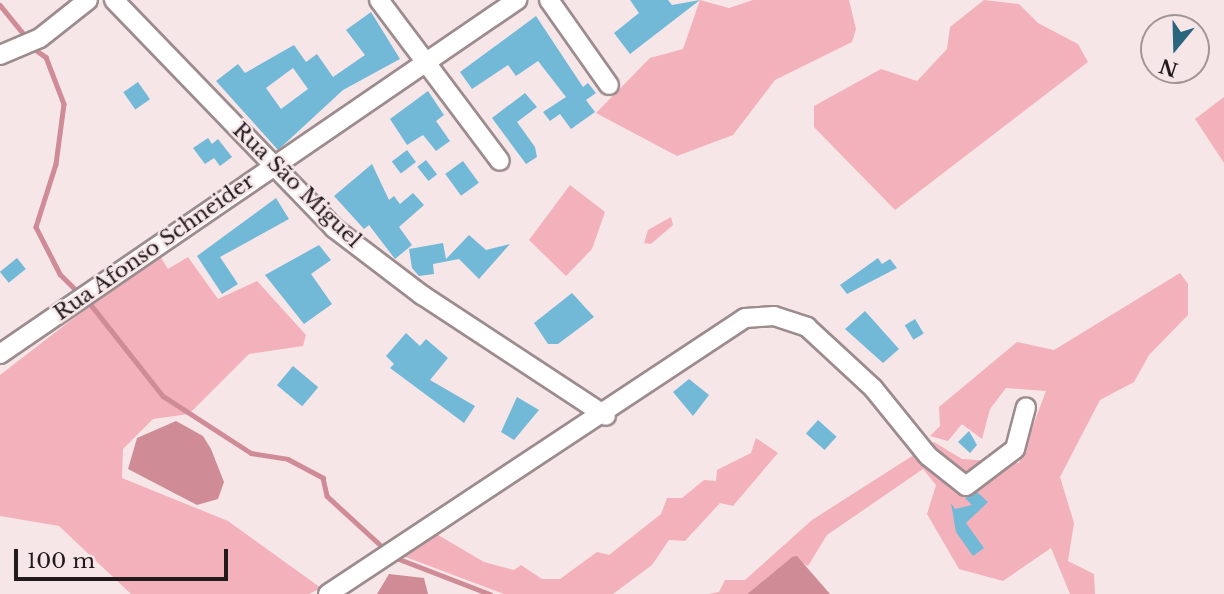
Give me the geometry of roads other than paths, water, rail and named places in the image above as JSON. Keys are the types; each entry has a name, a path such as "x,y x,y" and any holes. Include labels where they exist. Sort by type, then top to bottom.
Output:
{"street":[{"path":"0,55 40,38 88,0"},
{"name":"Rua São Miguel","path":"114,0 334,228 422,295 606,415"},
{"path":"379,0 500,161"},
{"name":"Rua Afonso Schneider","path":"0,354 272,164 426,65 517,0"},
{"path":"549,0 609,85"},
{"path":"328,594 606,415 713,334 745,318 774,316 807,327 838,352 928,456 966,486 1015,449 1026,407"}],"waterway":[{"path":"0,5 27,38"},
{"path":"33,48 46,57 64,104 56,164 36,227 60,274 79,293"},
{"path":"88,301 163,396 251,453 288,459 323,478 327,496 387,551"},
{"path":"394,557 490,594"}]}
